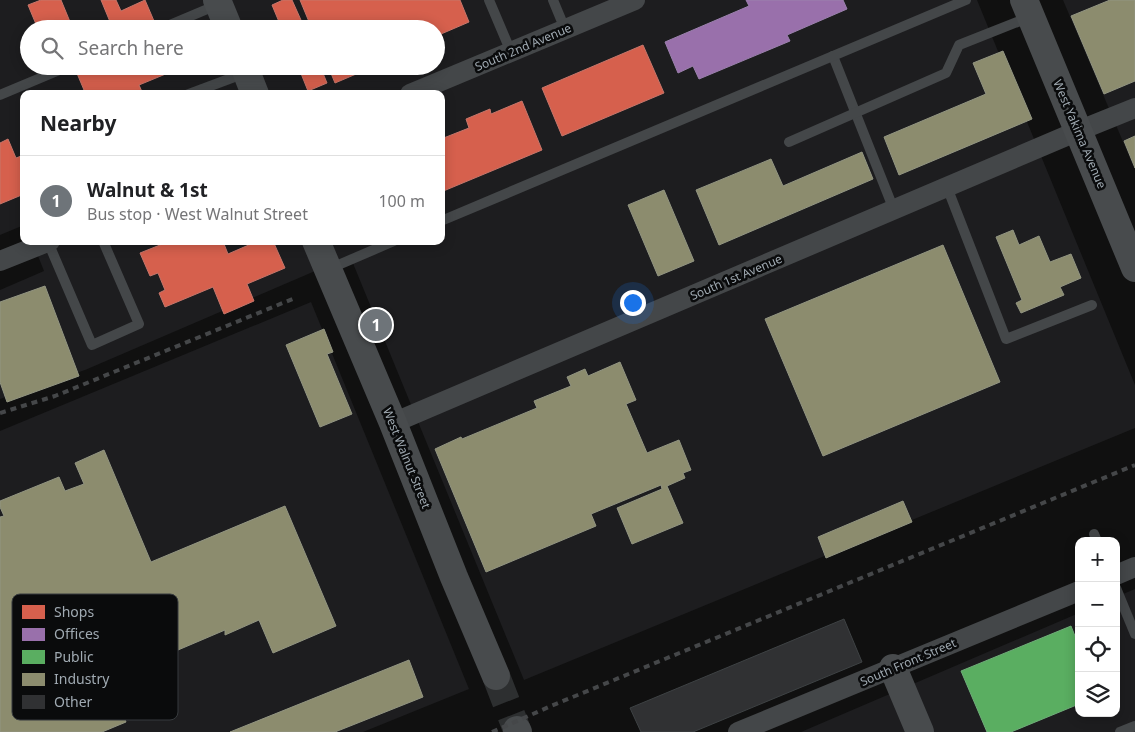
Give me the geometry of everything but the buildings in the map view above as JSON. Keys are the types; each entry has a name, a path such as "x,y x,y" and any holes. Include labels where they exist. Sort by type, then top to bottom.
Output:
{"street":[{"name":"South 2nd Avenue","path":"420,90 565,29 622,2"},
{"name":"West Yakima Avenue","path":"1027,8 1135,268"},
{"name":"South 1st Avenue","path":"393,423 1135,108"},
{"path":"0,262 42,245"},
{"name":"West Walnut Street","path":"318,245 393,423 454,577 496,676"},
{"path":"1120,573 1135,567"},
{"name":"South Front Street","path":"738,732 1075,593"},
{"path":"893,668 920,732"}],"lane":[{"path":"489,0 511,52"},
{"path":"553,0 565,29"},
{"path":"445,220 966,0"},
{"path":"187,20 223,8"},
{"path":"789,142 946,73 959,45 1027,8"},
{"path":"833,56 894,210"},
{"path":"0,95 48,75"},
{"path":"204,90 248,77"},
{"path":"947,187 1006,339 1092,305"},
{"path":"50,245 92,345 139,324 105,245"},
{"path":"328,269 385,245"},
{"path":"1120,598 1135,634"},
{"path":"1120,732 1135,726"}],"shaded area":[{"path":"0,0 977,0 1135,385 1135,428 524,680 350,256 85,370 0,399 0,290 44,271 34,245 445,245 445,90 20,90 20,227 0,235"},
{"path":"1063,0 1135,0 1135,170"},
{"path":"311,302 469,689 363,732 0,732 0,431"},
{"path":"1135,589 1135,732 801,732 1075,615 1075,717 1120,717 1120,595"}],"tunnel":[{"path":"496,676 517,730"}],"railway":[{"path":"0,413 55,396 295,298"},
{"path":"492,732 1135,465"}],"place":[{"name":"Walnut & 1st","path":"376,325"}]}
